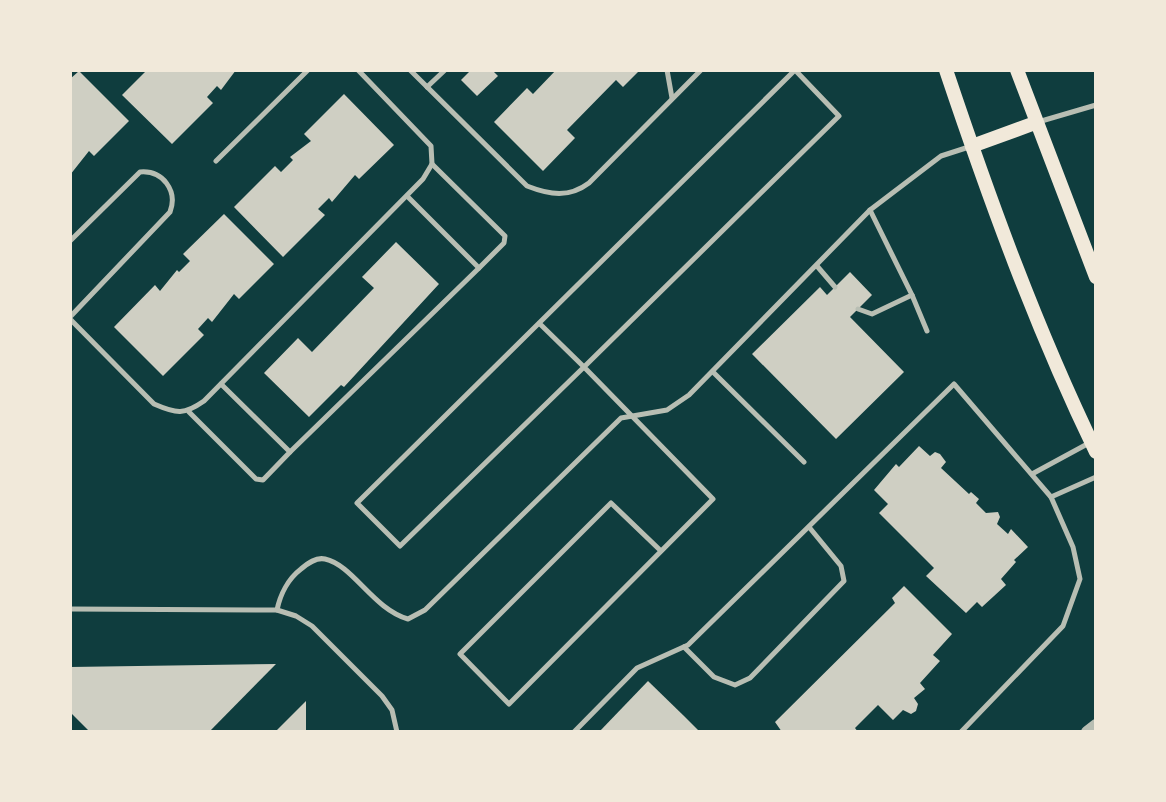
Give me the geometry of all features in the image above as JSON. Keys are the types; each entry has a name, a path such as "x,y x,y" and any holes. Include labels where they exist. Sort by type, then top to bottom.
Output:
{"main road":[{"path":"946,70 1013,266 1093,447"},
{"path":"1017,70 1096,277"},
{"path":"972,146 1035,123"}],"street":[{"path":"1087,732 1096,725"}],"lane":[{"path":"216,161 308,70"},
{"path":"189,412 221,384 407,196 432,164 431,146 358,70"},
{"path":"410,70 527,186 548,194 575,193 589,183 701,70"},
{"path":"427,87 445,70"},
{"path":"667,70 672,98"},
{"path":"795,70 839,116 584,367 400,546 357,503 795,70"},
{"path":"1035,123 1096,105"},
{"path":"277,610 280,595 296,573 311,561 324,559 339,567 390,614 408,619 425,610 621,418 667,410 714,373 870,210 941,156 972,146"},
{"path":"70,241 140,172 156,174 172,189 174,198 170,212 70,318 154,404 172,411 189,412 256,479 263,480 504,243 505,236 432,164"},
{"path":"407,196 479,268"},
{"path":"870,210 927,331"},
{"path":"817,266 835,287"},
{"path":"858,309 872,314 912,295"},
{"path":"540,323 713,499 509,704 460,654 611,503 660,551"},
{"path":"714,373 804,462"},
{"path":"221,384 290,452"},
{"path":"574,732 637,668 684,647 954,384 1051,497 1073,547 1080,579 1063,626 961,732"},
{"path":"1032,474 1093,447"},
{"path":"1051,497 1096,477"},
{"path":"684,647 715,677 735,685 750,678 844,581 841,566 809,527"},
{"path":"70,609 277,610 296,615 312,626 382,696 392,710 397,732"}],"building":[{"path":"147,70 236,70 221,90 217,86 207,97 213,103 172,144 122,95"},
{"path":"471,70 492,70 498,76 477,96 461,80"},
{"path":"556,70 640,70 623,87 616,80 567,130 575,138 543,171 494,122 527,88 533,94"},
{"path":"79,71 129,121 94,156 89,151 70,175 70,79"},
{"path":"344,94 394,145 359,179 355,175 332,202 329,198 318,209 325,215 283,257 234,207 275,166 281,172 293,160 290,157 311,141 304,134"},
{"path":"224,214 274,264 239,299 234,294 212,322 208,318 198,329 204,335 163,376 114,327 155,285 160,291 177,270 179,272 190,261 183,254"},
{"path":"396,242 439,284 344,387 341,385 309,417 264,373 298,338 312,352 374,288 362,277"},
{"path":"850,272 872,295 850,317 904,372 836,439 752,354 820,287 827,295"},
{"path":"919,446 930,456 935,452 940,454 946,462 941,468 969,494 971,492 979,499 976,503 986,513 998,512 1000,517 997,524 1008,534 1011,529 1028,547 1014,560 1016,562 1001,579 1006,585 982,607 977,602 966,613 926,576 934,568 879,513 888,504 874,490 896,464 899,467"},
{"path":"904,586 952,634 933,655 940,661 920,683 925,689 914,698 918,704 916,711 911,714 903,710 893,720 878,705 855,728 858,732 782,732 775,722 895,603 892,598"},
{"path":"276,664 209,732 90,732 70,712 70,667"},
{"path":"648,681 685,717 700,732 599,732"},
{"path":"306,701 306,732 275,732"}]}
